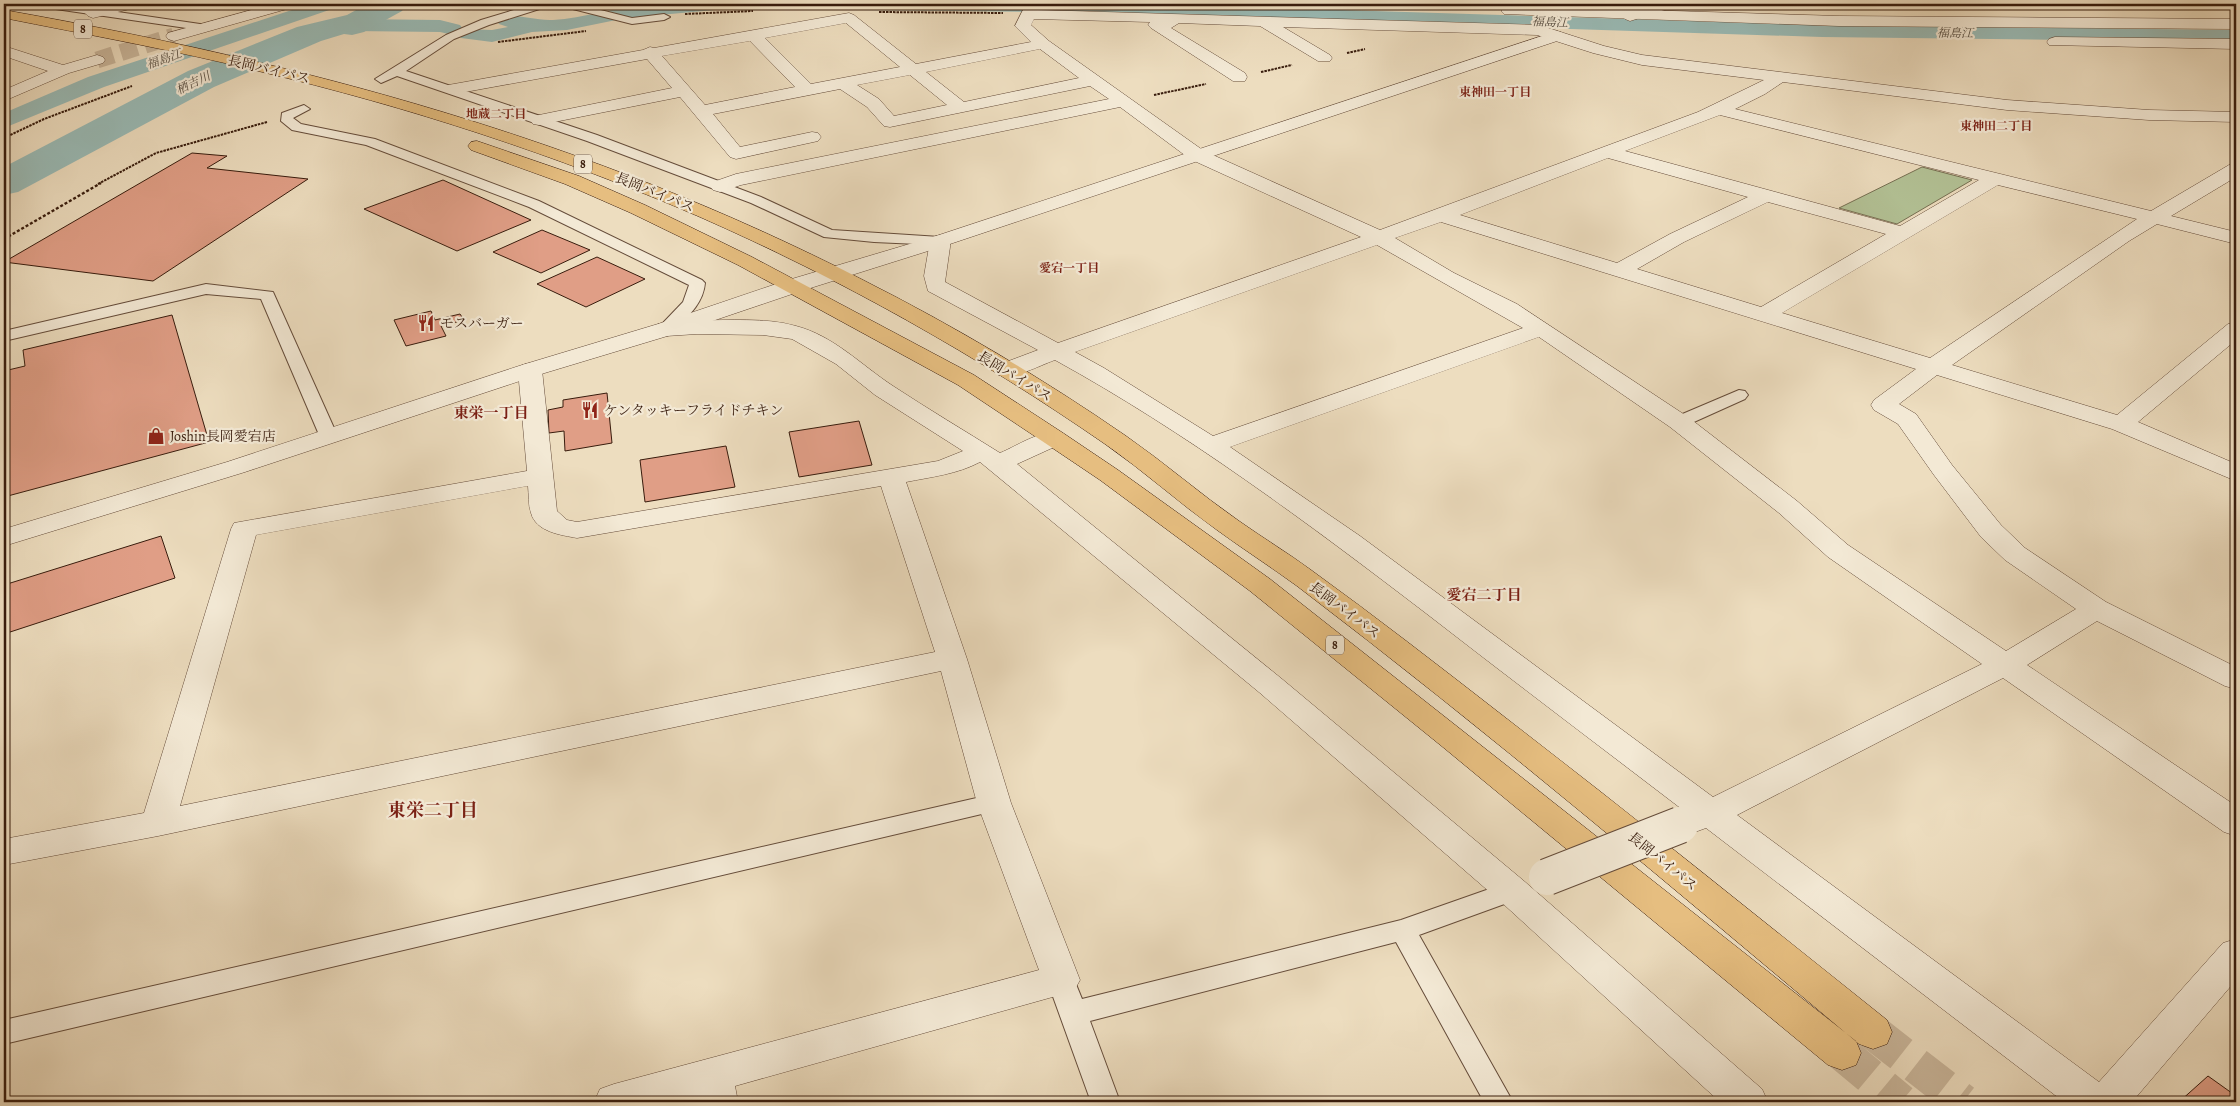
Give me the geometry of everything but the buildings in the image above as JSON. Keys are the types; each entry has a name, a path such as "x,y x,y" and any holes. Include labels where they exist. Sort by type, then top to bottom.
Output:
{"highway":[{"name":"長岡バイパス","path":"4,14 168,40 454,119 639,185 757,236 835,274 912,315 1006,370 1107,433 1221,521 1307,580 1504,732 1873,1032"},
{"name":"長岡バイパス","path":"4,27 135,53 296,91 425,128 572,180 647,213 793,286 966,380 1117,481 1260,585 1842,1053"}],"street":[{"path":"93,13 133,4"},
{"path":"168,40 200,28 289,4"},
{"path":"4,538 329,437 530,370 666,329 793,286 940,241 1557,36 1602,25 1669,4"},
{"path":"1795,4 1850,20"},
{"path":"1495,11 1523,8 1634,15 1850,20 2236,24"},
{"path":"2236,117 2149,115 2051,108 1779,77 1627,58 1539,30 1181,18 1031,9 1023,26 1043,44 1121,102 1197,155 1380,238 1446,277 1509,309 1541,329 1679,422 1788,507 1838,550 2236,823"},
{"path":"454,89 650,52 850,18 961,108"},
{"path":"1181,18 1178,21 1156,25 1239,77"},
{"path":"1261,20 1324,58"},
{"path":"752,34 806,89"},
{"path":"2040,42 2236,44"},
{"path":"700,111 1043,44"},
{"path":"650,52 736,153 808,133 835,161"},
{"path":"8,56 63,70"},
{"path":"4,96 63,70 97,60"},
{"path":"1006,370 1198,300 1442,216 1719,110 1768,87 1779,77"},
{"path":"842,83 873,103 890,122 1093,80"},
{"path":"539,120 683,91"},
{"path":"720,186 736,180 1121,102"},
{"path":"1719,110 2236,238"},
{"path":"1606,152 1904,232"},
{"path":"2236,169 2122,237 1933,367 1883,405 1907,419 1943,470 1991,531 2015,554 2096,609 2236,679"},
{"path":"1764,314 1996,178"},
{"path":"1619,270 1677,238 1765,196"},
{"path":"1442,216 2120,424 2236,473"},
{"path":"940,241 940,252 933,274 933,281 936,286 1096,373 1211,445 1350,542 1695,819 2094,1102"},
{"path":"666,329 697,327 762,328 787,330 800,334 844,359 883,390 990,458 1271,686 1512,891 1748,1102"},
{"path":"1211,445 1541,329"},
{"path":"2120,424 2236,329"},
{"path":"530,370 544,514 558,526 577,530 940,468 962,462 990,458 1054,438"},
{"path":"158,823 244,529 541,476"},
{"path":"614,1102 716,1089 1067,996 994,803 952,659 891,476"},
{"path":"1512,891 1695,819 2006,665 2096,609"},
{"path":"4,852 158,823 952,659"},
{"path":"2107,1102 2236,954"}],"lane":[{"path":"42,4 200,28"},
{"path":"381,79 398,72 419,54 451,36 545,4"},
{"path":"564,4 630,20"},
{"path":"604,27 630,20 664,16"},
{"path":"398,72 454,89 720,186 756,200 829,234 940,241"},
{"path":"304,109 287,116 287,122 296,127 370,142 534,204 697,283 697,293 693,300 666,329"},
{"path":"4,336 206,289 267,295 329,437"},
{"path":"1679,422 1739,395"},
{"path":"4,1032 994,803"},
{"path":"1104,1102 1067,996 1403,930 1512,891"},
{"path":"1403,930 1499,1102"}],"path":[{"path":"451,36 470,42 489,44 574,33 604,27"},
{"path":"4,138 44,119 132,86"},
{"path":"4,239 93,186 156,153 287,116"}],"green space":[{"path":"1922,167 1972,180 1897,224 1839,208"}],"waterway":[{"name":"福島江","path":"4,121 59,96 96,82 328,4"},
{"name":"栖吉川","path":"4,183 201,79 309,34 343,24 352,25 391,4"},
{"name":"福島江","path":"506,20 538,26 553,26 626,12 715,4"},
{"name":"福島江","path":"863,4 1039,6 1822,31 2236,36"},
{"name":"福島江","path":"352,25 440,26 453,29"},
{"name":"福島江","path":"468,34 492,36 506,34 529,26"}],"tunnel":[{"path":"97,60 174,36"},
{"path":"1873,1032 1963,1102"},
{"path":"1842,1053 1901,1102"}],"place":[{"name":"モスバーガー","path":"426,323"},
{"name":"ケンタッキーフライドチキン","path":"590,410"},
{"name":"Joshin長岡愛宕店","path":"156,436"}],"district":[{"name":"東神田一丁目","path":"1495,92"},
{"name":"地蔵二丁目","path":"496,114"},
{"name":"東神田二丁目","path":"1996,126"},
{"name":"愛宕一丁目","path":"1069,268"},
{"name":"東栄一丁目","path":"491,413"},
{"name":"愛宕二丁目","path":"1484,595"},
{"name":"東栄二丁目","path":"433,810"}]}
